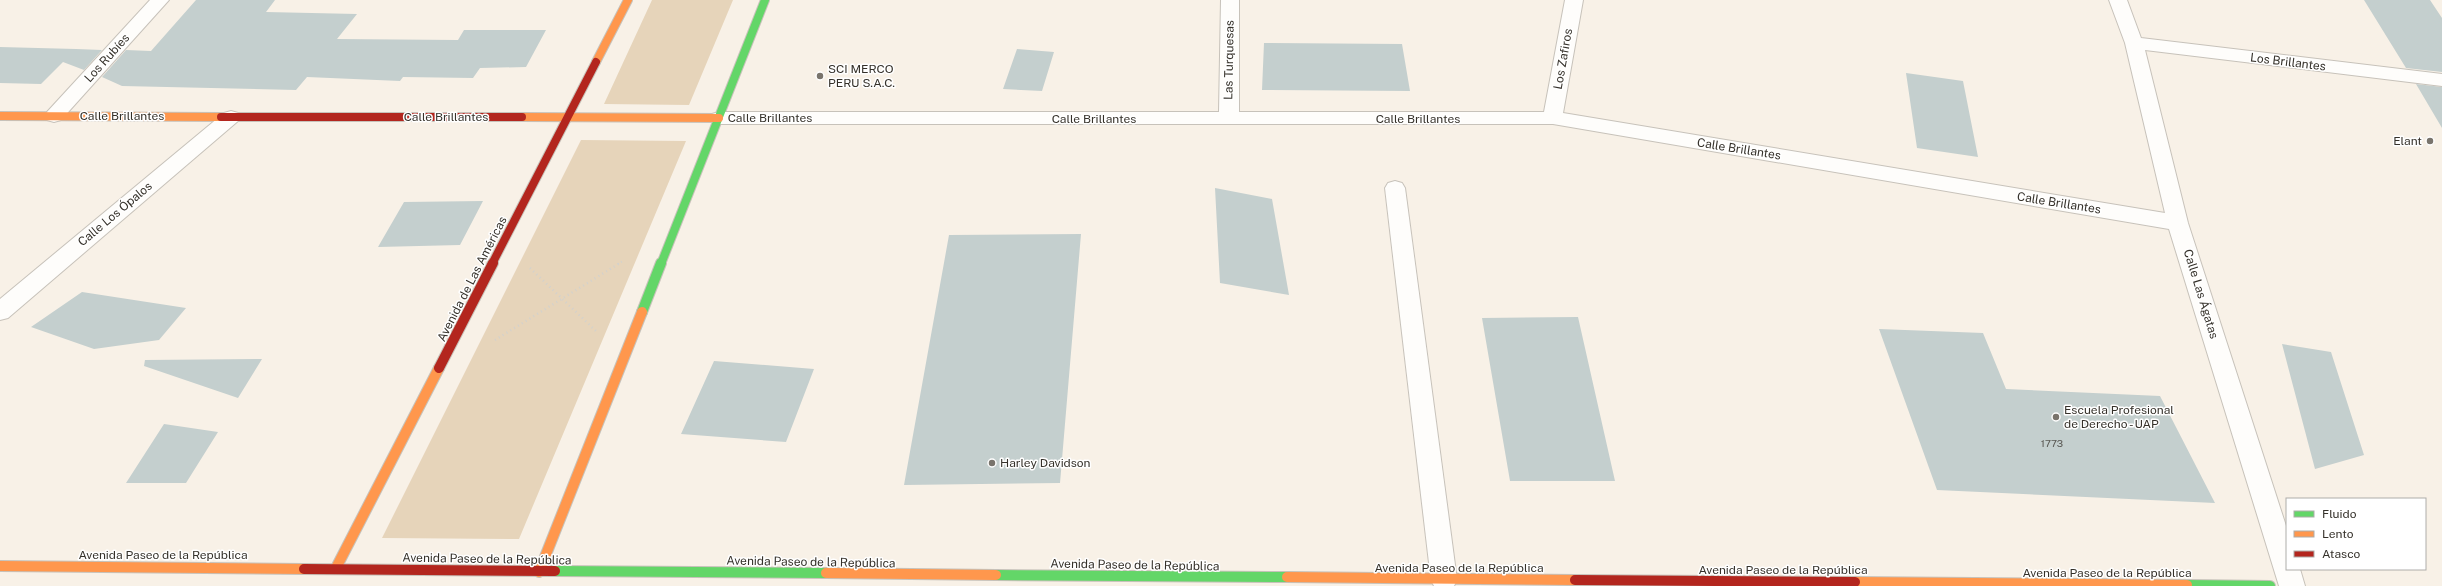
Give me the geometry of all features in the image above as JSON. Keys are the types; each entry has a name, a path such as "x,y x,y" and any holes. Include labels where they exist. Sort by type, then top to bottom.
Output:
{"street":[{"name":"Los Rubíes","path":"54,116 160,0"},
{"name":"Avenida de Las Américas","path":"336,568 628,0"},
{"path":"539,572 765,0"},
{"name":"Las Turquesas","path":"1229,119 1230,0"},
{"name":"Los Zafiros","path":"1553,118 1574,0"},
{"name":"Calle Las Ágatas","path":"2118,0 2134,44 2178,222 2286,567"},
{"name":"Los Brillantes","path":"2134,44 2442,80"},
{"name":"Calle Brillantes","path":"0,116 1229,119 1553,118 2178,222"},
{"name":"Calle Los Ópalos","path":"0,312 231,116"},
{"path":"1395,188 1444,580"},
{"name":"Avenida Paseo de la República","path":"0,566 336,568 539,572 1444,580 2270,586"},
{"name":"Calle Las Ágatas","path":"2287,570 2292,586"}],"path":[{"path":"488,344 675,229"},
{"path":"503,243 624,357"}],"shaded area":[{"path":"652,0 733,0 689,105 604,104"},
{"path":"581,140 686,141 519,539 382,538"}],"building":[{"path":"196,0 275,0 266,12 357,14 337,39 458,40 464,30 546,30 526,67 480,68 473,78 403,77 400,81 307,77 296,90 122,86 102,77 126,50 151,51"},
{"path":"2364,0 2430,0 2442,18 2442,72 2406,68"},
{"path":"1264,43 1402,44 1410,91 1262,90"},
{"path":"0,47 102,50 84,70 63,62 41,84 0,83"},
{"path":"1017,49 1054,52 1042,91 1003,89"},
{"path":"1906,73 1963,81 1978,157 1917,148"},
{"path":"2416,84 2442,87 2442,128"},
{"path":"1215,188 1272,199 1289,295 1220,283"},
{"path":"483,201 460,245 378,247 404,202"},
{"path":"1081,234 1060,483 904,485 949,235"},
{"path":"82,292 186,308 159,340 94,349 31,327"},
{"path":"1578,317 1615,481 1510,481 1482,318"},
{"path":"1879,329 1983,333 2006,389 2160,396 2215,503 1937,490"},
{"path":"2282,344 2331,352 2364,455 2315,469"},
{"path":"262,359 238,398 144,366 145,360"},
{"path":"714,361 814,369 786,442 681,434"},
{"path":"164,424 218,432 186,483 126,483"}],"traffic: fast":[{"path":"642,312 765,0"},
{"path":"555,571 826,573"},
{"path":"996,575 1287,577"},
{"path":"2187,585 2270,586"}],"traffic: slow":[{"path":"596,62 628,0"},
{"path":"0,116 221,117"},
{"path":"522,117 719,118"},
{"path":"539,572 642,312"},
{"path":"336,568 439,368"},
{"path":"0,566 304,569"},
{"path":"826,573 996,575"},
{"path":"1287,577 1575,580"},
{"path":"1855,582 2187,585"}],"traffic: jam":[{"path":"439,368 596,62"},
{"path":"221,117 522,117"},
{"path":"304,569 555,571"},
{"path":"1575,580 1855,582"}],"place":[{"name":"SCI MERCO PERU S.A.C.","path":"820,76"},
{"name":"Elant","path":"2430,141"},
{"name":"Escuela Profesional de Derecho - UAP","path":"2056,417"},
{"name":"Harley Davidson","path":"992,463"}]}
